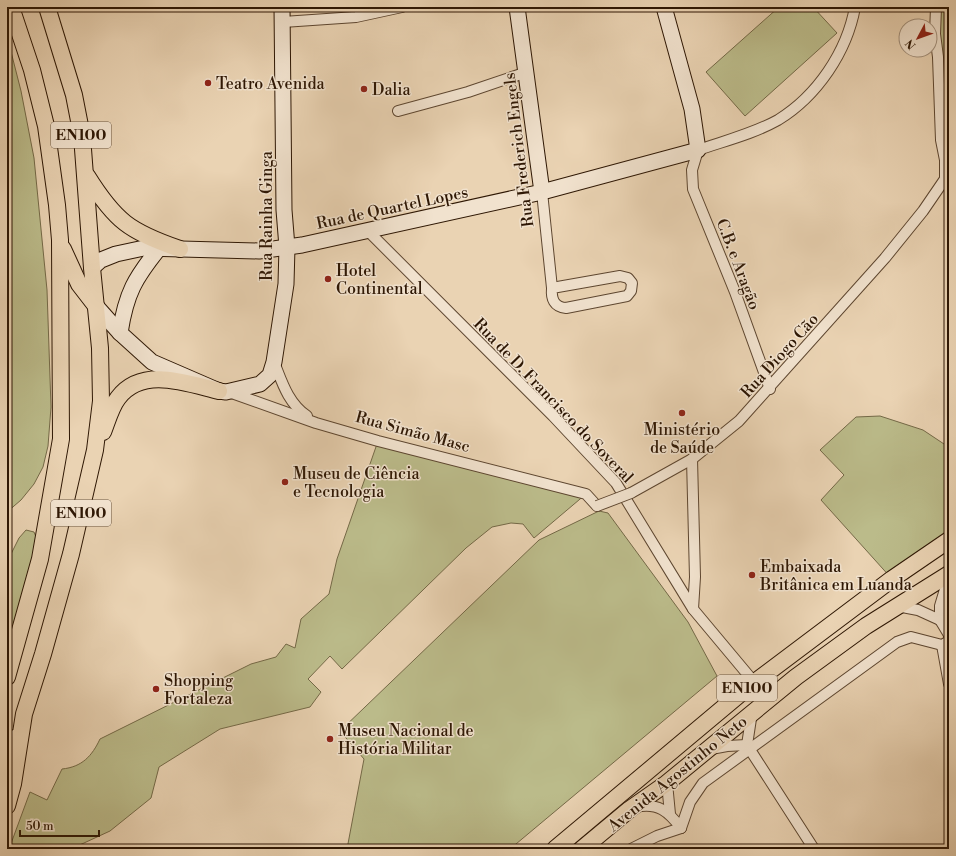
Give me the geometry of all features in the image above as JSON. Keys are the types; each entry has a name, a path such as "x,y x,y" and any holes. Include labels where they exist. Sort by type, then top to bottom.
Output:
{"main road":[{"name":"EN100","path":"7,677 40,559 61,439 60,240 46,126 32,70 10,7"},
{"name":"EN100","path":"7,806 24,714 44,654 72,554 95,450 101,401 102,373 92,268 86,174 74,95 47,7"},
{"path":"86,174 103,202 127,225 142,234 180,249"},
{"path":"60,240 79,284 96,306"},
{"path":"60,329 66,305 79,284 92,268"},
{"path":"95,450 117,399 131,385 142,381 161,378 222,391"},
{"name":"Avenida Agostinho Neto","path":"555,849 654,764 754,682 892,579 949,540"},
{"name":"Avenida Agostinho Neto","path":"582,849 630,809 667,783 752,712 830,652 897,606 949,575"}],"street":[{"name":"Rua Rainha Ginga","path":"222,391 260,384 270,375 274,362 286,276 287,247 284,210 282,7"},
{"path":"283,22 356,17 402,7"},
{"name":"Rua Frederich Engels","path":"517,7 527,72 542,192 552,288 551,295 554,302 561,307 566,308 627,296 632,288 631,281 620,276 552,288"},
{"path":"664,7 692,109 698,150 758,130 778,119 796,105 824,77 835,61 852,20 855,7"},
{"path":"936,7 935,34 938,57 941,129 947,177"},
{"path":"398,111 468,92 527,72"},
{"path":"941,129 945,135 949,137"},
{"name":"Rua de Quartel Lopes","path":"92,268 101,260 116,254 144,248 259,251 287,247 368,231 542,192 698,150"},
{"name":"C.B. e Aragão","path":"698,150 692,170 693,189 735,292 770,389"},
{"name":"Rua Diogo Cão","path":"597,506 630,493 692,459 739,421 770,389 885,258 947,177"},
{"name":"Rua de D. Francisco do Soveral","path":"368,231 554,416 616,483 693,610 754,682"},
{"path":"120,333 124,309 132,284 160,248"},
{"path":"259,251 275,262 286,276"},
{"path":"96,306 120,333 152,362 222,391"},
{"path":"274,362 294,405 316,423"},
{"name":"Rua Simão Masc","path":"222,391 316,423 378,441 586,494 597,506"},
{"path":"692,459 695,577 693,610"},
{"path":"949,575 940,606 940,620 949,634"},
{"path":"897,606 918,610 940,620"},
{"path":"681,828 690,802 704,783 748,747 900,640 911,636 946,643 949,684"},
{"path":"752,712 748,747 814,849"},
{"path":"7,762 24,714"},
{"path":"706,751 727,746 748,747"},
{"path":"667,783 670,814"},
{"path":"630,809 646,805 656,806 670,814 681,828"},
{"path":"631,849 657,836 681,828"}],"green space":[{"path":"779,7 813,7 837,33 745,116 706,72"},
{"path":"936,7 949,7 949,132 941,129 938,18 936,18"},
{"path":"7,36 21,91 34,158 47,290 51,407 48,446 43,467 34,484 21,500 7,512"},
{"path":"880,416 923,430 947,446 949,444 949,540 892,579 821,500 844,475 820,450 856,417"},
{"path":"378,441 586,494 534,538 523,524 511,523 492,527 466,548 342,669 330,656 308,679 321,692 310,707 220,729 159,767 151,798 110,831 71,849 9,849 30,792 47,800 62,769 75,766 86,760 94,751 100,739 251,664 276,657 286,644 295,648 301,619 329,594 337,559"},
{"path":"599,511 608,513 688,622 717,676 510,849 347,849 364,759 340,731 539,540"},
{"path":"26,530 34,532 36,537 35,547 7,649 7,562 19,538"}],"place":[{"name":"Teatro Avenida","path":"208,83"},
{"name":"Dalia","path":"364,89"},
{"name":"Hotel Continental","path":"328,279"},
{"name":"Ministério de Saúde","path":"682,413"},
{"name":"Museu de Ciência e Tecnologia","path":"285,482"},
{"name":"Embaixada Britânica em Luanda","path":"752,575"},
{"name":"Shopping Fortaleza","path":"156,689"},
{"name":"Museu Nacional de História Militar","path":"330,739"}]}
